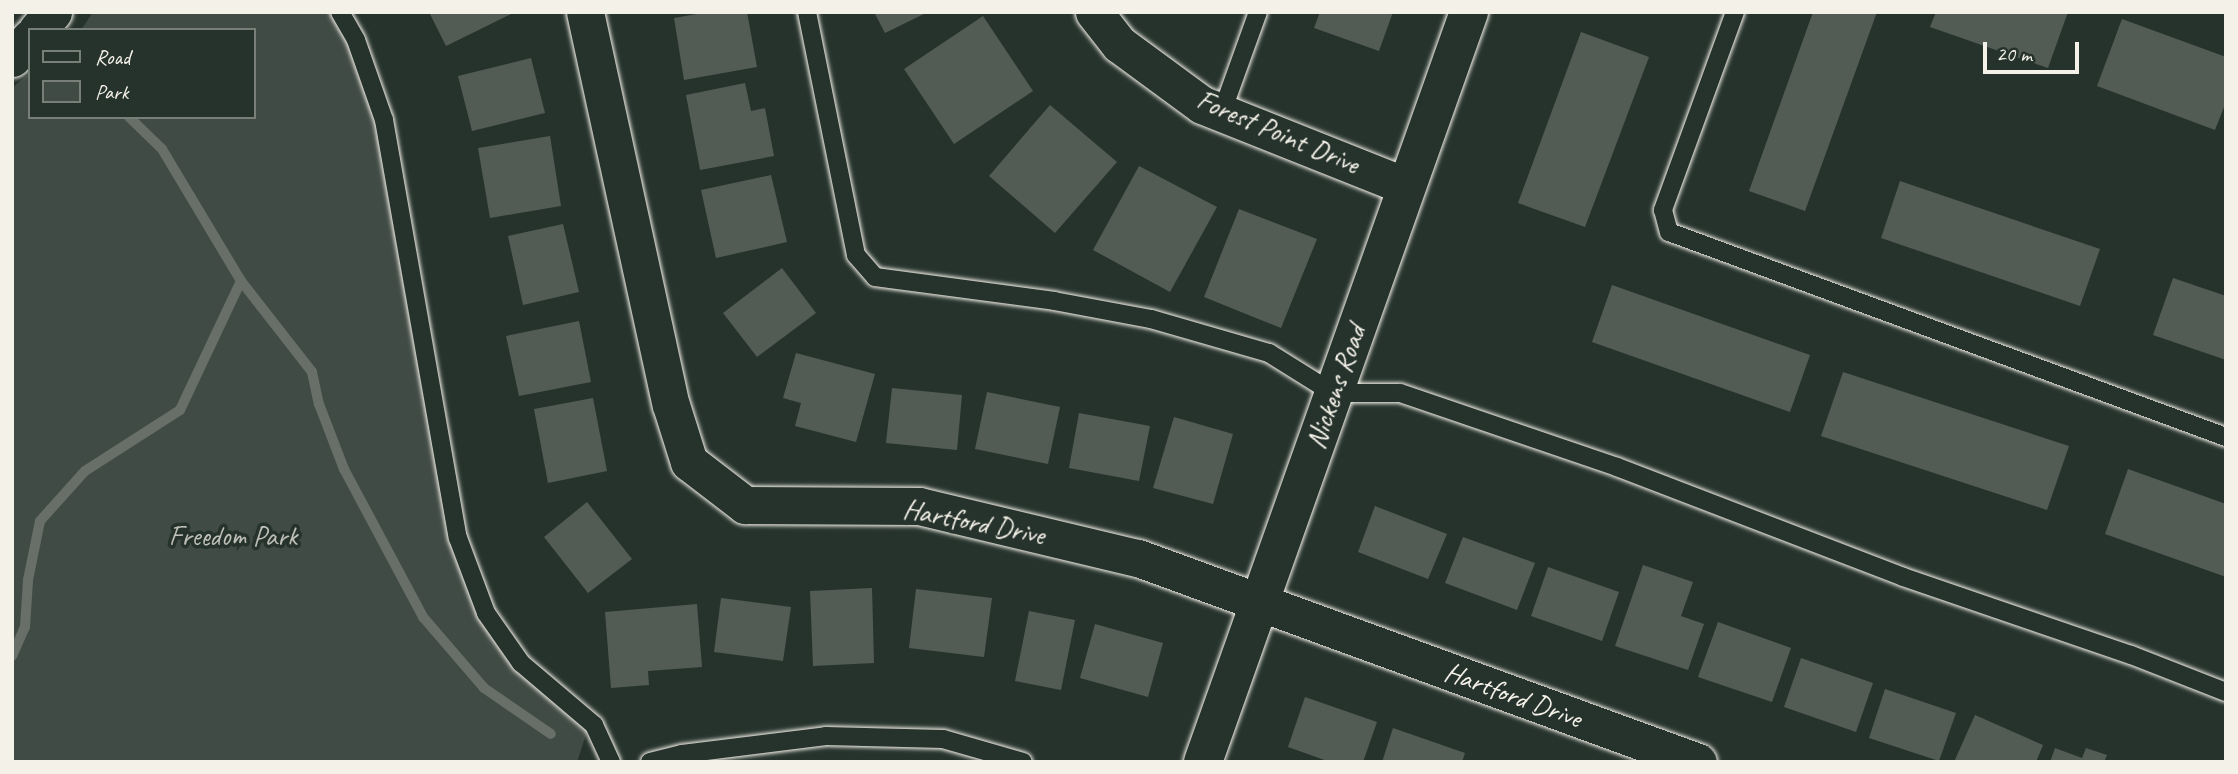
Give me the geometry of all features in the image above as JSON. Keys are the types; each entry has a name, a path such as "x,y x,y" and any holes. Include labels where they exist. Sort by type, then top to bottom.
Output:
{"street":[{"path":"39,28 53,12"},
{"name":"Hartford Drive","path":"585,12 671,405 689,462 745,505 919,506 1138,558 1698,762"},
{"name":"Forest Point Drive","path":"1094,12 1119,44 1202,104 1406,186"},
{"name":"Nickens Road","path":"1203,762 1469,12"},
{"path":"12,58 28,40"}],"lane":[{"path":"340,12 356,40 384,120 458,538 486,613 521,663 594,725 611,762"},
{"path":"807,12 856,255 875,277 1054,301 1151,319 1269,353 1334,393 1400,393 1617,467 1903,577 2131,655 2226,692"},
{"path":"1222,112 1258,12"},
{"path":"1735,12 1663,210 1669,232 2226,438"},
{"path":"650,762 826,736 943,738 1023,762"}],"green space":[{"name":"Freedom Park","path":"93,12 336,12 367,61 456,532 497,632 589,725 577,762 12,762 12,88 28,75 28,119 256,119 256,28 82,28"}],"building":[{"path":"429,12 510,12 511,14 446,46"},
{"path":"708,12 747,12 757,67 684,80 674,18"},
{"path":"874,12 928,12 885,33"},
{"path":"1320,12 1393,12 1379,51 1314,28"},
{"path":"1813,12 1877,12 1805,211 1749,191"},
{"path":"1936,12 2068,12 2048,68 1930,27"},
{"path":"983,16 1033,91 954,144 904,69"},
{"path":"2122,19 2226,57 2226,102 2215,130 2097,86"},
{"path":"1581,32 1649,57 1585,227 1518,203"},
{"path":"531,58 545,113 472,131 458,76"},
{"path":"745,83 751,111 765,108 774,156 700,170 686,95"},
{"path":"1050,105 1117,162 1055,233 989,176"},
{"path":"550,136 561,206 490,218 478,148"},
{"path":"1139,166 1217,207 1170,292 1093,250"},
{"path":"771,175 787,242 716,258 701,190"},
{"path":"1900,181 2100,249 2080,306 1881,238"},
{"path":"1239,209 1317,239 1281,328 1204,297"},
{"path":"563,224 579,292 523,305 508,236"},
{"path":"782,268 816,313 757,357 723,313"},
{"path":"2173,278 2226,296 2226,360 2153,335"},
{"path":"1612,285 1810,355 1790,412 1592,342"},
{"path":"579,321 591,382 519,396 506,336"},
{"path":"796,353 875,374 856,442 795,426 801,403 783,398"},
{"path":"1843,372 2069,446 2047,510 1821,436"},
{"path":"892,388 962,395 957,450 886,443"},
{"path":"987,392 1060,407 1048,464 975,449"},
{"path":"593,398 607,471 548,483 534,409"},
{"path":"1079,413 1150,426 1139,481 1069,468"},
{"path":"1174,417 1233,434 1213,504 1153,488"},
{"path":"2128,469 2226,504 2226,577 2105,534"},
{"path":"587,502 632,559 588,593 544,537"},
{"path":"1375,506 1447,534 1428,579 1358,552"},
{"path":"1463,537 1535,563 1517,610 1445,583"},
{"path":"1643,565 1693,582 1681,616 1704,624 1688,670 1615,646"},
{"path":"1548,567 1619,592 1602,641 1531,616"},
{"path":"872,588 874,663 813,666 810,591"},
{"path":"916,589 992,598 984,657 909,648"},
{"path":"721,598 791,607 783,661 714,652"},
{"path":"697,604 702,667 648,671 649,685 611,688 605,612"},
{"path":"1029,611 1075,620 1061,690 1015,681"},
{"path":"1718,622 1791,648 1772,702 1698,677"},
{"path":"1095,624 1163,643 1148,697 1080,678"},
{"path":"1801,658 1873,683 1856,732 1784,707"},
{"path":"1885,689 1956,713 1939,761 1869,738"},
{"path":"1305,697 1377,722 1363,762 1330,762 1288,747"},
{"path":"1975,715 2043,745 2036,762 1954,762"},
{"path":"1393,728 1465,753 1462,762 1382,762"},
{"path":"2055,748 2082,758 2086,748 2107,755 2104,762 2050,762"}],"waterway":[{"path":"131,119 162,149 241,281 312,372 319,404 344,469 423,617 484,688 551,734"},
{"path":"12,656 25,627 28,580 40,521 85,471 180,410 241,281"}]}
